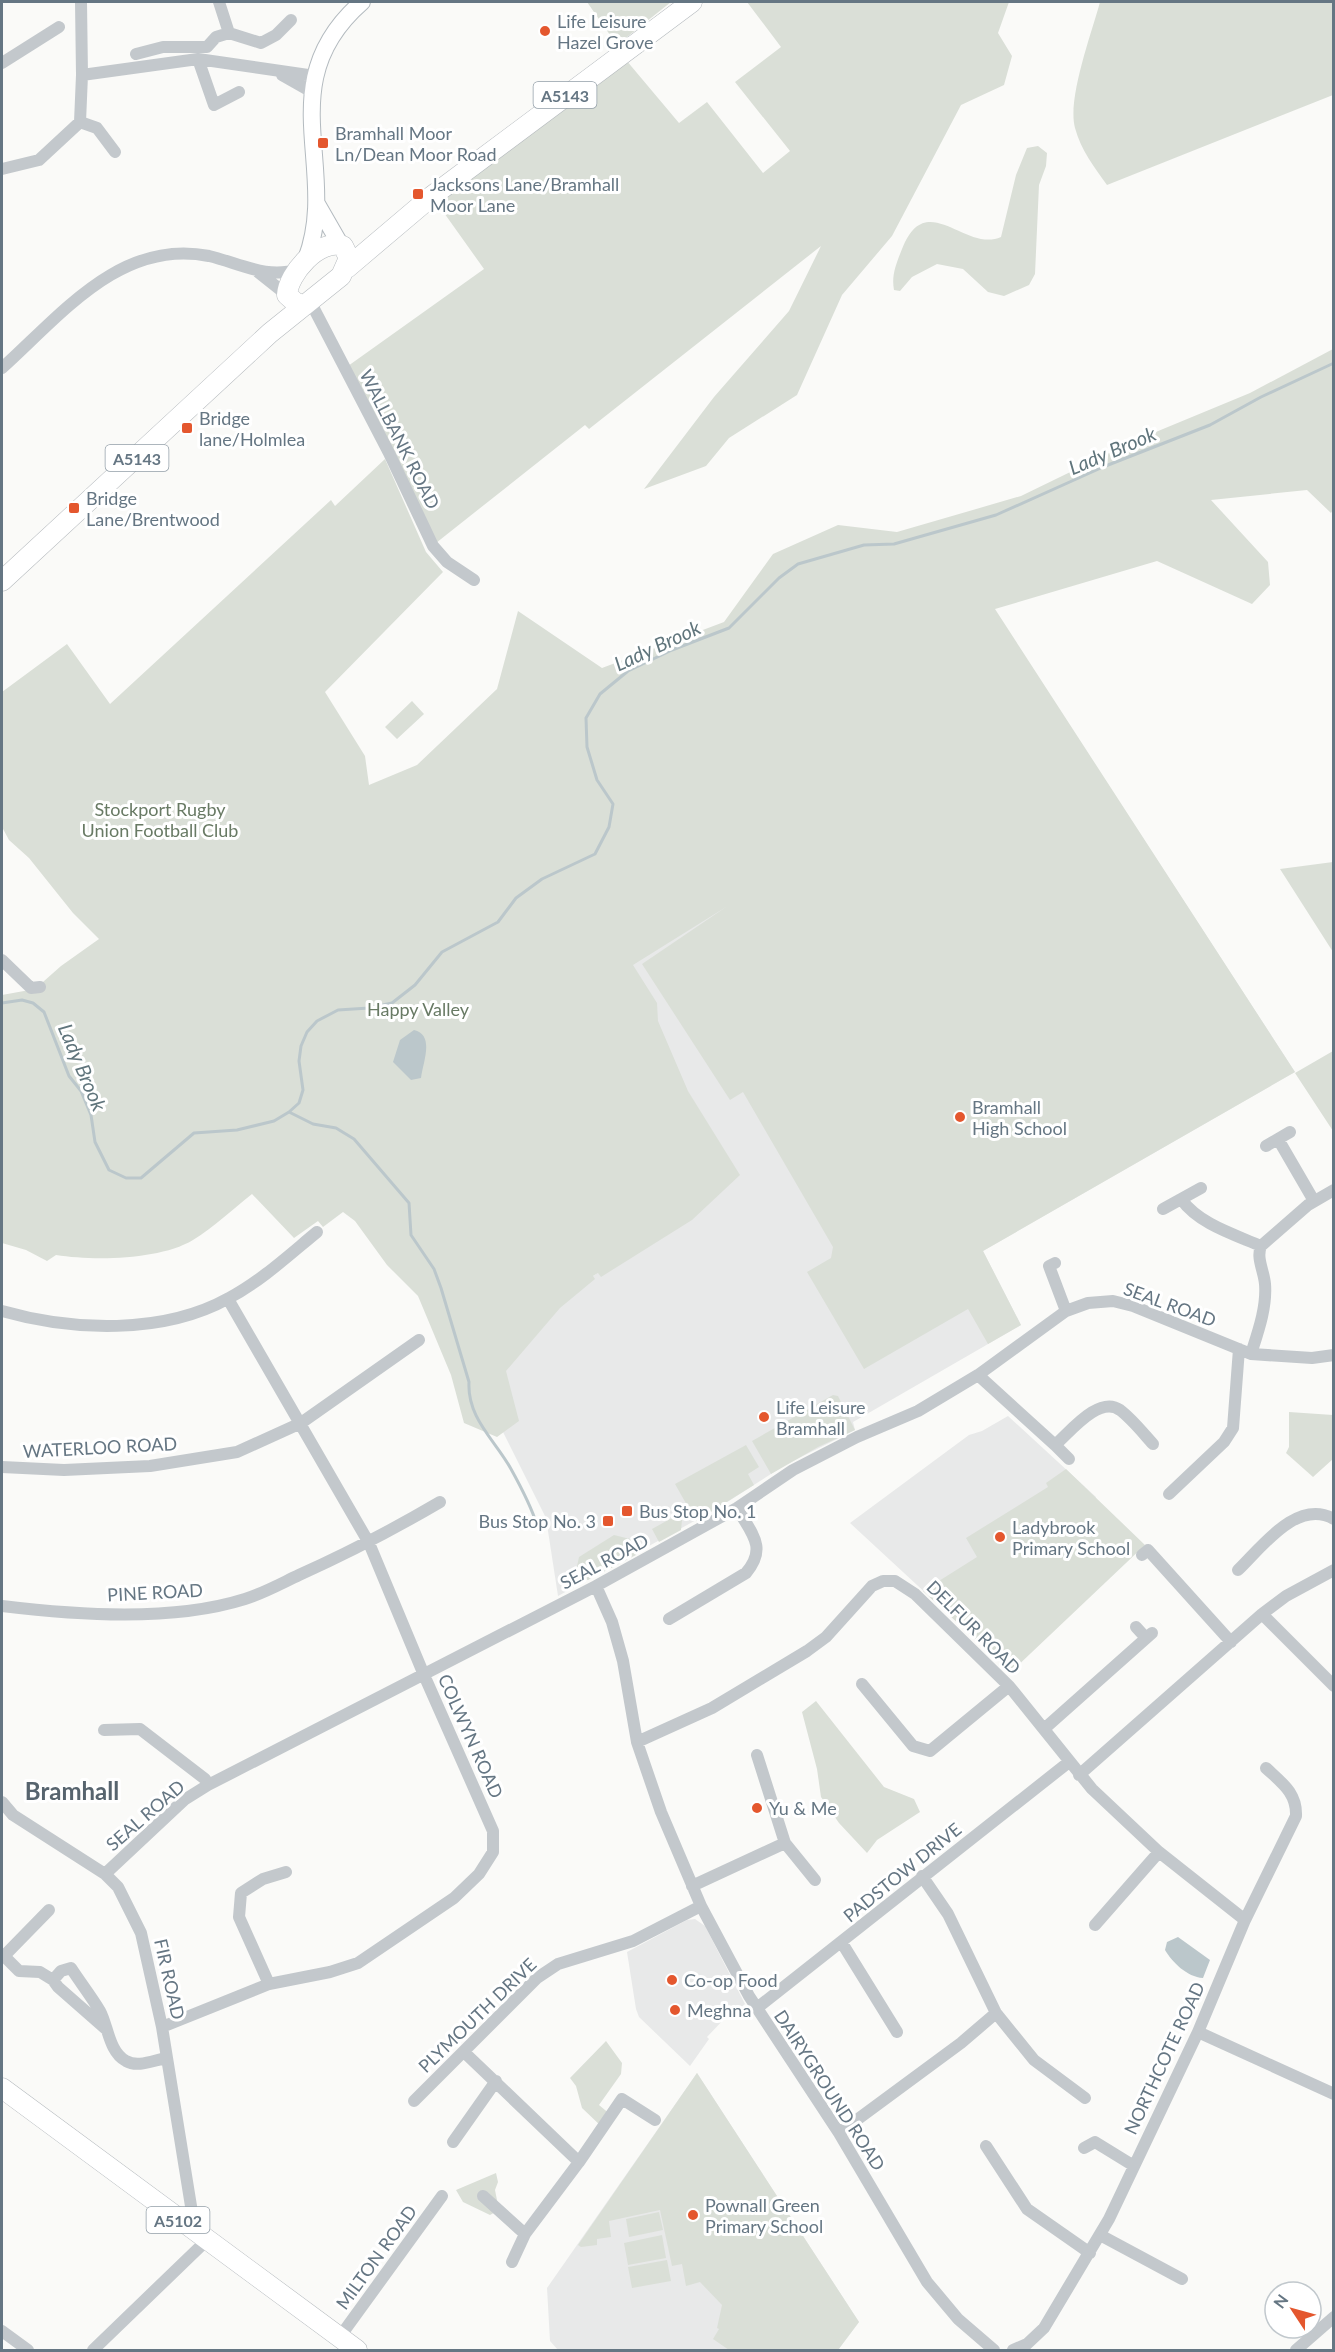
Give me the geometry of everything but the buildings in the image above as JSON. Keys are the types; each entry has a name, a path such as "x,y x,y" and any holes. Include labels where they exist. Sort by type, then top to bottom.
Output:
{"main road":[{"name":"A5143","path":"347,268 440,190 692,2"},
{"name":"A5143","path":"341,245 368,237 440,190"},
{"path":"341,245 349,258 347,268 341,276 297,299 288,286 302,266 321,249 341,245"},
{"name":"A5143","path":"2,581 270,333 297,299"},
{"name":"A5102","path":"2,2088 206,2241 357,2350"}],"street":[{"path":"2,169 39,160 80,122 81,2"},
{"path":"219,2 228,33"},
{"path":"2,368 93,285 115,270 140,259 163,253 183,252 210,257 257,271 288,273 302,266 313,242 317,204 311,141 313,84 345,18 362,2"},
{"path":"136,54 163,47 207,47 216,37 228,33 261,43 276,34 291,20"},
{"path":"2,63 59,27"},
{"path":"82,75 198,59 276,72 313,84"},
{"path":"198,59 214,105 239,92"},
{"path":"80,122 97,128 115,152"},
{"path":"317,204 341,245"},
{"path":"257,271 297,299"},
{"name":"WALLBANK ROAD","path":"297,299 389,453 433,546 447,562 474,580"},
{"path":"2,960 31,988 40,987"},
{"path":"1266,1146 1290,1131"},
{"path":"1278,1138 1314,1201"},
{"path":"1164,1209 1201,1188"},
{"path":"1169,1494 1224,1442 1233,1428 1245,1352 1264,1301 1265,1284 1258,1253 1261,1246 1314,1201 1334,1190"},
{"path":"1180,1199 1206,1222 1261,1246"},
{"path":"2,1311 59,1323 137,1324 175,1318 228,1299 317,1232"},
{"path":"1055,1263 1049,1266 1066,1311"},
{"name":"COLWYN ROAD","path":"162,2026 269,1984 330,1972 358,1963 454,1898 483,1869 494,1845 493,1831 369,1543 228,1299"},
{"name":"SEAL ROAD","path":"105,1874 184,1800 208,1785 596,1586 737,1508 794,1470 857,1437 918,1411 978,1375 1066,1311 1088,1303 1113,1301 1133,1306 1245,1352 1312,1358 1334,1355"},
{"name":"WATERLOO ROAD","path":"2,1467 86,1469 150,1466 237,1452 301,1423 419,1340"},
{"path":"978,1375 1069,1459"},
{"path":"1055,1445 1096,1409 1107,1405 1119,1409 1153,1444"},
{"name":"PINE ROAD","path":"2,1606 74,1612 200,1609 246,1599 369,1543 440,1502"},
{"path":"669,1619 746,1574 753,1565 758,1555 758,1546 737,1508"},
{"path":"1238,1570 1297,1517 1314,1512 1334,1519"},
{"path":"1142,1555 1148,1550 1231,1642"},
{"path":"1079,1775 1262,1614 1286,1596 1334,1570"},
{"name":"DELFUR ROAD","path":"637,1742 712,1708 807,1651 826,1637 872,1586 883,1581 904,1585 1009,1686 1079,1775 1159,1852 1245,1920"},
{"name":"DAIRYGROUND ROAD","path":"596,1586 612,1622 623,1661 637,1742 661,1812 701,1906 757,2008 839,2133 927,2282 958,2319 994,2350"},
{"path":"1262,1614 1334,1686"},
{"path":"1044,1729 1149,1636 1136,1627"},
{"path":"862,1684 913,1746 930,1751 1009,1686"},
{"path":"104,1730 140,1729 205,1779 208,1785"},
{"path":"757,1755 785,1843 815,1880"},
{"name":"PADSTOW DRIVE","path":"757,2008 1068,1762"},
{"name":"NORTHCOTE ROAD","path":"1013,2350 1027,2344 1044,2328 1100,2235 1198,2032 1245,1920 1296,1816 1296,1802 1290,1791 1266,1768"},
{"name":"FIR ROAD","path":"3,1807 105,1874 118,1887 141,1933 162,2026 191,2206 192,2214 186,2226"},
{"path":"692,1886 785,1843"},
{"path":"1095,1925 1159,1852"},
{"path":"269,1984 239,1917 241,1893 263,1879 286,1872"},
{"path":"922,1876 948,1914 996,2013 1034,2060 1085,2098"},
{"name":"PLYMOUTH DRIVE","path":"414,2101 465,2053 537,1978 558,1964 633,1941 701,1906"},
{"path":"49,1910 4,1956 19,1971 40,1972 53,1980 107,2030"},
{"path":"842,1943 897,2032"},
{"path":"53,1980 61,1971 71,1968 101,2013 113,2046 124,2060 136,2064 167,2058"},
{"path":"839,2133 961,2043 996,2013"},
{"path":"1198,2032 1334,2094"},
{"path":"465,2053 579,2163"},
{"path":"453,2142 496,2081"},
{"path":"512,2262 525,2234 579,2163 622,2099 655,2120"},
{"path":"1084,2148 1095,2142 1134,2166"},
{"path":"986,2146 1027,2209 1089,2253"},
{"name":"MILTON ROAD","path":"339,2338 442,2196"},
{"path":"483,2196 525,2234"},
{"path":"1100,2235 1182,2279"},
{"path":"93,2350 206,2241"},
{"path":"1296,2350 1334,2317"},
{"path":"2,2331 28,2350"}],"shaded area":[{"name":"Bramhall High School","path":"994,609 1295,1072 983,1251 1021,1325 853,1422 855,1430 785,1465 718,1508 558,1596 546,1518 500,1426 501,1340 739,1175 598,945"},
{"path":"414,1030 424,1037 426,1050 421,1078 411,1080 393,1062 400,1040"},
{"name":"Ladybrook Primary School","path":"1008,1416 1096,1497 1011,1672 850,1523 969,1435 982,1431"},
{"path":"695,1919 705,1926 745,2004 730,2017 727,2016 707,2037 709,2039 690,2066 639,2017 627,1952 687,1920"},
{"path":"1178,1937 1210,1960 1203,1978 1191,1975 1181,1968 1165,1950 1167,1942"},
{"name":"Pownall Green Primary School","path":"697,2073 859,2322 838,2350 558,2350 550,2341 547,2288"}],"green space":[{"path":"587,2 671,2 617,45"},
{"path":"747,2 1009,2 998,33 1012,56 1004,85 961,105 892,236 842,295 797,395 729,438 706,466 644,489 714,397 789,311 821,246 589,429 585,425 436,543 348,366 484,269 432,196 621,54 679,123 707,102 763,173 790,151 735,82 781,47"},
{"path":"1100,2 1333,2 1333,95 1107,185 1081,144 1073,115 1077,83"},
{"path":"1038,146 1047,153 1046,166 1039,185 1035,274 1029,285 1004,296 988,292 963,269 937,264 912,277 900,291 894,290 894,274 902,249 912,231 923,223 934,222 987,240 1001,237 1016,175 1027,148"},
{"path":"1333,349 1334,508 1331,513 1307,490 1211,500 1268,562 1270,585 1252,604 1157,561 995,609 1295,1072 983,1251 1021,1325 988,1344 968,1309 864,1369 807,1272 831,1258 833,1247 743,1092 730,1100 642,964 726,907 633,965 657,1003 658,1021 688,1091 740,1175 692,1220 601,1277 598,1273 593,1276 595,1279 560,1308 506,1371 519,1421 497,1437 464,1423 451,1375 418,1296 387,1265 355,1221 343,1212 323,1227 318,1221 294,1238 252,1194 193,1240 163,1252 107,1258 56,1255 47,1261 26,1250 2,1243 2,995 35,989 61,966 99,939 73,913 29,858 9,840 2,827 2,692 67,644 110,704 331,500 335,506 385,459 426,552 443,572 325,692 365,756 369,785 417,765 497,689 518,611 602,668 724,622 773,554 838,525 897,532 1021,496 1134,441 1250,393"},
{"path":"412,701 424,714 397,739 385,727"},
{"path":"1334,862 1333,952 1280,869"},
{"path":"1333,1051 1333,1131 1295,1073"},
{"path":"833,1395 838,1396 855,1430 818,1447 771,1474 752,1441"},
{"path":"1289,1412 1333,1415 1333,1459 1313,1477 1286,1453 1289,1447"},
{"path":"746,1445 759,1467 748,1474 754,1485 696,1521 675,1484"},
{"path":"1066,1469 1145,1545 1011,1672 923,1591 977,1557 966,1538 1048,1487 1046,1483"},
{"path":"679,1514 682,1520 681,1530 659,1542 652,1529"},
{"path":"614,1535 634,1540 638,1548 636,1555 588,1580 580,1577 576,1571 579,1557"},
{"path":"816,1701 884,1787 914,1799 920,1812 877,1840 867,1853 839,1823 821,1797 817,1769 802,1712"},
{"path":"606,2041 622,2063 621,2074 599,2105 611,2115 602,2127 582,2108 576,2086 570,2078"},
{"name":"Pownall Green Primary School","path":"697,2073 859,2322 838,2350 729,2350 713,2339 719,2329 717,2328 722,2305 700,2282 686,2286 682,2264 672,2266 660,2210 609,2221 611,2237 597,2239 597,2245 581,2247 578,2245"},
{"path":"496,2173 498,2182 495,2190 499,2210 490,2215 463,2202 456,2190"},
{"path":"659,2212 663,2230 629,2237 626,2219"},
{"path":"662,2235 666,2258 628,2265 624,2243"},
{"path":"667,2260 671,2281 632,2288 628,2267"}],"waterway":[{"name":"Lady Brook","path":"2,1003 22,1000 33,1003 44,1012 69,1076 81,1091 91,1115 95,1142 109,1170 126,1178 141,1178 194,1133 237,1130 274,1121 299,1103 303,1090 299,1061 301,1046 307,1032 317,1021 338,1010 369,1008 392,1003 415,985 442,952 498,922 516,898 542,879 595,854 609,827 613,804 597,780 587,747 586,718 600,694 628,671 672,650 729,628 779,578 798,564 864,545 894,544 996,515 1103,467 1210,425 1261,397 1334,363"},
{"path":"289,1112 313,1124 336,1128 354,1139 409,1203 411,1235 434,1269 441,1288 469,1382 472,1407 515,1476 537,1525"}],"place":[{"name":"Life Leisure Hazel Grove","path":"545,31"},
{"name":"Bramhall Moor Ln/Dean Moor Road","path":"323,143"},
{"name":"Jacksons Lane/Bramhall Moor Lane","path":"418,194"},
{"name":"Bridge lane/Holmlea","path":"187,428"},
{"name":"Bridge Lane/Brentwood","path":"74,508"},
{"name":"Bramhall High School","path":"960,1117"},
{"name":"Life Leisure Bramhall","path":"764,1417"},
{"name":"Bus Stop No. 1","path":"627,1511"},
{"name":"Bus Stop No. 3","path":"608,1521"},
{"name":"Ladybrook Primary School","path":"1000,1537"},
{"name":"Yu & Me","path":"757,1808"},
{"name":"Co-op Food","path":"672,1980"},
{"name":"Meghna","path":"675,2010"},
{"name":"Pownall Green Primary School","path":"693,2215"}],"district":[{"name":"Bramhall","path":"72,1790"}],"park label":[{"name":"Stockport Rugby Union Football Club","path":"160,819"},
{"name":"Happy Valley","path":"418,1009"}]}
